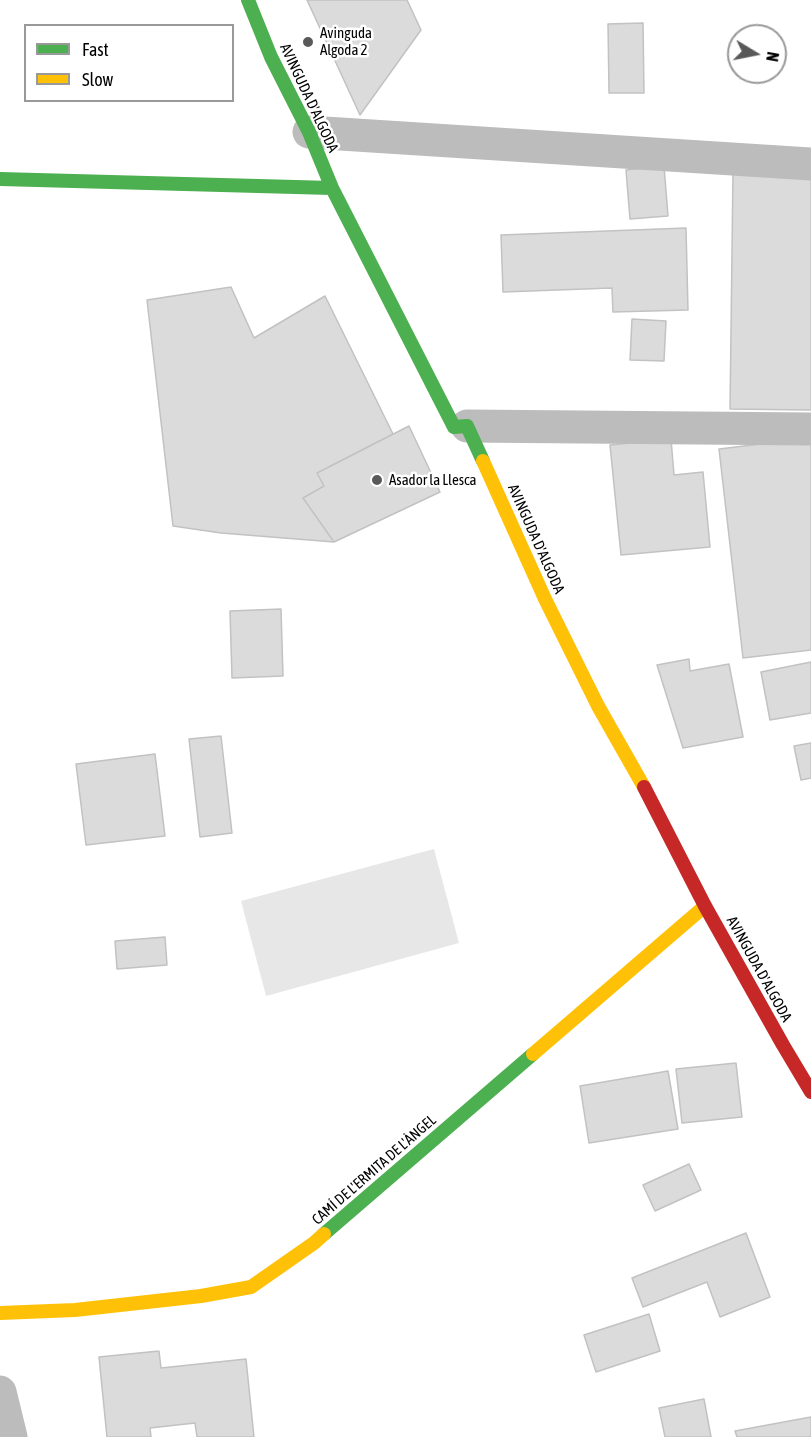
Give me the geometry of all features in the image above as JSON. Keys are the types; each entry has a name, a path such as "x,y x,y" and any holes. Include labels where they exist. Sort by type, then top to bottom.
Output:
{"street":[{"name":"AVINGUDA D'ALGODA","path":"248,0 271,57 309,132 332,188 454,427 467,426 545,599 598,706 657,812 705,906 811,1092"},
{"path":"309,132 811,164"},
{"path":"0,179 332,188"},
{"path":"467,426 811,429"},
{"name":"CAMÍ DE L'ERMITA DE L'ÀNGEL","path":"0,1313 75,1310 201,1296 252,1287 314,1243 705,906"},
{"path":"0,1392 11,1437"}],"shaded area":[{"path":"434,849 459,943 266,996 241,901"}],"building":[{"path":"307,0 407,0 421,30 360,115"},
{"path":"643,23 644,93 609,93 608,24"},
{"path":"664,166 668,216 630,219 626,170"},
{"path":"733,173 811,174 811,410 730,409"},
{"path":"686,228 688,310 613,312 612,288 503,292 501,235"},
{"path":"231,287 254,338 325,296 393,434 317,473 324,486 303,498 334,542 221,533 173,526 147,300"},
{"path":"632,319 666,321 664,361 630,360"},
{"name":"Asador la Llesca","path":"409,426 440,492 334,542 303,498 324,486 317,473"},
{"path":"811,438 811,650 743,658 719,449"},
{"path":"671,439 674,475 703,472 710,547 621,555 610,445"},
{"path":"281,609 283,676 232,678 230,611"},
{"path":"689,659 690,671 729,664 743,737 683,748 657,665"},
{"path":"811,662 811,713 770,720 761,672"},
{"path":"221,736 232,833 200,837 189,739"},
{"path":"811,743 811,778 801,780 794,746"},
{"path":"155,754 165,836 86,845 76,764"},
{"path":"165,937 167,965 117,969 115,941"},
{"path":"736,1063 742,1117 682,1123 676,1069"},
{"path":"668,1071 678,1129 589,1143 580,1086"},
{"path":"689,1164 701,1190 655,1211 643,1185"},
{"path":"746,1233 770,1297 720,1317 707,1282 643,1307 632,1278"},
{"path":"649,1314 660,1351 596,1372 584,1335"},
{"path":"159,1351 161,1368 246,1359 254,1437 197,1437 195,1423 150,1428 151,1437 107,1437 99,1357"},
{"path":"704,1399 711,1437 665,1437 659,1408"},
{"path":"811,1417 811,1437 737,1437 735,1431"}],"traffic: fast":[{"path":"248,0 271,57 309,132 332,188 454,427 467,426 483,461"},
{"path":"0,179 332,188"},
{"path":"324,1234 533,1054"}],"traffic: slow":[{"path":"483,461 545,599 598,706 644,787"},
{"path":"533,1054 705,906"},
{"path":"0,1313 75,1310 201,1296 251,1287 324,1234"}],"traffic: jam":[{"path":"644,787 705,906 811,1092"}],"place":[{"name":"Avinguda Algoda 2","path":"308,42"},
{"name":"Asador la Llesca","path":"377,480"}]}
